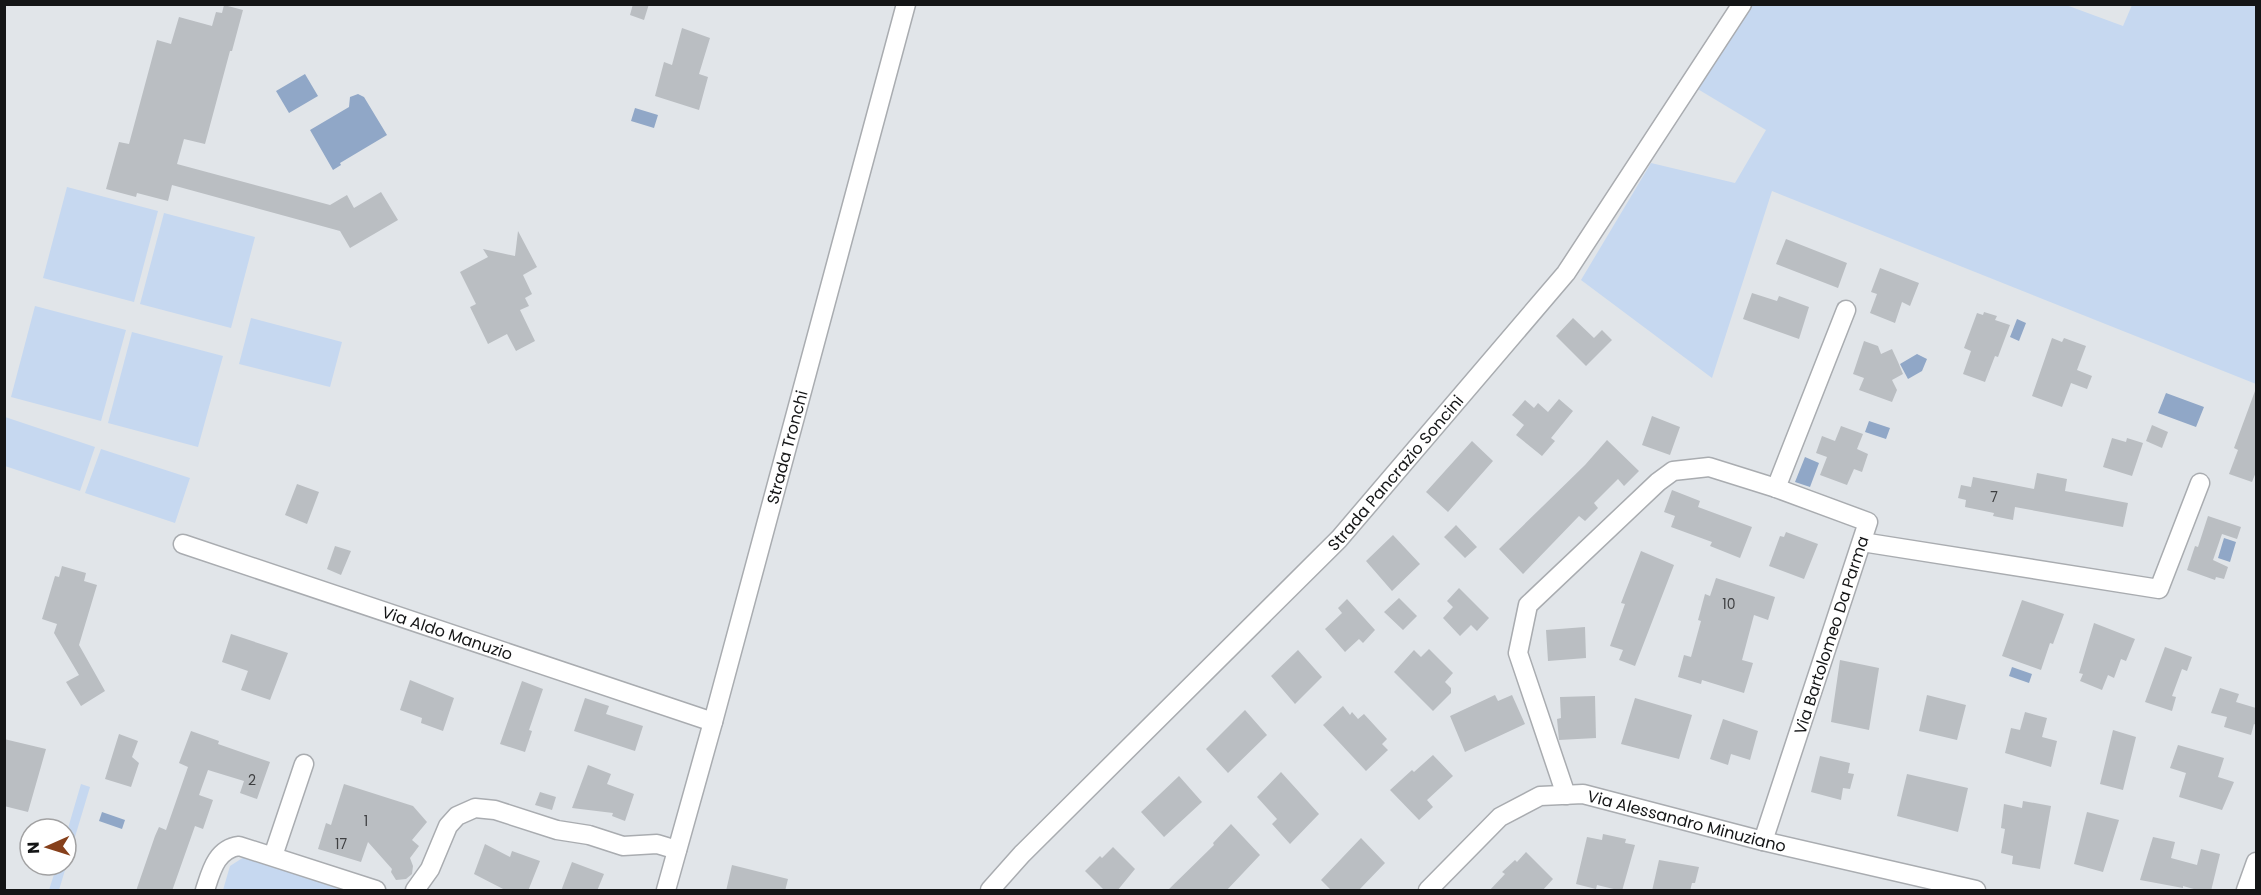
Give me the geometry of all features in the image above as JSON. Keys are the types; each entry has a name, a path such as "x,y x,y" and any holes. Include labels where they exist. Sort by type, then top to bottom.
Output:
{"street":[{"name":"Strada Tronchi","path":"666,891 906,4"},
{"name":"Strada Pancrazio Soncini","path":"990,891 1030,846 1339,539 1558,282 1742,4"},
{"path":"1776,488 1846,310"},
{"name":"Via Bartolomeo Da Parma","path":"1566,795 1518,653 1528,605 1658,482 1673,471 1709,468 1776,488 1868,522 1763,841"},
{"path":"1862,542 2159,589 2200,483"},
{"name":"Via Aldo Manuzio","path":"183,544 713,722"},
{"path":"273,856 304,764"},
{"name":"Via Alessandro Minuziano","path":"1428,891 1500,817 1540,796 1566,795 1583,795 1763,841 1977,891"},
{"path":"415,891 430,869 445,832 453,821 469,810 482,808 503,812 557,830 595,837 618,845 633,847 652,844 677,850"},
{"path":"205,891 216,861 230,848 243,846 376,891"},
{"path":"2246,891 2256,862"},
{"path":"427,891 430,883 430,869"}],"shaded area":[{"path":"1752,5 2066,5 2123,26 2132,5 2256,5 2256,384 1772,191 1712,378 1581,280 1651,163 1735,183 1766,130 1696,88"},
{"path":"305,74 318,96 289,113 276,91"},
{"path":"358,94 364,97 387,135 340,163 341,165 333,170 310,130 349,107 350,97"},
{"path":"635,108 658,115 654,128 631,121"},
{"path":"67,187 158,211 134,302 43,278"},
{"path":"164,213 255,237 231,328 140,304"},
{"path":"35,306 126,330 101,421 11,397"},
{"path":"251,318 342,342 330,387 239,364"},
{"path":"2017,319 2026,323 2019,341 2010,337"},
{"path":"132,332 223,356 198,447 108,423"},
{"path":"1917,354 1927,359 1922,371 1908,379 1900,364"},
{"path":"2166,393 2204,407 2196,427 2158,413"},
{"path":"5,417 95,447 80,491 5,466"},
{"path":"1869,421 1890,428 1886,439 1865,432"},
{"path":"101,449 190,478 175,523 85,493"},
{"path":"1805,457 1819,463 1810,487 1795,482"},
{"path":"2224,538 2236,542 2230,562 2218,558"},
{"path":"2012,667 2032,674 2029,683 2009,676"},
{"path":"81,784 90,787 78,827 78,817 71,817"},
{"path":"102,812 125,820 122,829 99,821"},
{"path":"244,857 342,890 223,890 230,866"},
{"path":"53,877 63,877 59,890 49,890"}],"building":[{"path":"633,4 649,4 644,20 630,15"},
{"path":"224,5 243,10 205,144 184,139 177,164 330,205 347,195 354,208 381,192 398,220 350,248 340,231 172,185 168,201 137,193 136,197 106,189 119,142 129,144 157,40 171,44 179,17 212,26 216,12 222,13"},
{"path":"682,28 710,38 699,74 708,77 699,110 655,96 664,62 672,65"},
{"path":"518,231 537,267 523,275 532,294 525,298 529,306 520,310 535,341 516,351 507,334 488,344 470,307 476,304 460,272 488,257 483,249 515,256"},
{"path":"1786,239 1847,263 1838,288 1776,264"},
{"path":"1880,268 1919,283 1910,306 1902,302 1895,323 1870,313 1877,294 1871,292"},
{"path":"1752,293 1777,301 1779,296 1809,307 1799,339 1743,319"},
{"path":"1984,312 1997,316 1995,320 2010,325 1998,357 1995,356 1985,382 1963,374 1971,351 1964,348 1977,313 1983,315"},
{"path":"1573,318 1594,338 1602,330 1612,340 1586,366 1556,336"},
{"path":"2052,338 2062,342 2064,338 2086,346 2077,370 2092,376 2087,389 2071,383 2062,407 2032,396"},
{"path":"1864,341 1878,346 1881,354 1892,349 1898,362 1903,374 1892,380 1897,390 1892,402 1859,390 1864,378 1853,374"},
{"path":"2255,391 2256,472 2252,482 2229,474 2238,450 2234,448"},
{"path":"1559,399 1573,411 1551,438 1555,441 1542,456 1516,435 1524,425 1512,415 1525,400 1534,408 1538,403 1548,412"},
{"path":"1652,416 1680,427 1670,455 1642,445"},
{"path":"2152,425 2168,432 2162,448 2146,441"},
{"path":"1841,426 1863,434 1857,449 1868,454 1862,472 1854,469 1847,485 1820,475 1827,457 1816,453 1822,436 1835,441"},
{"path":"2112,438 2126,442 2127,438 2143,443 2132,476 2103,467"},
{"path":"1607,440 1639,471 1624,486 1618,479 1594,503 1598,508 1585,521 1579,516 1523,574 1499,549 1585,465"},
{"path":"1472,441 1493,461 1448,512 1426,492"},
{"path":"2037,473 2067,479 2065,491 2128,503 2123,527 2015,507 2013,520 1965,507 1966,500 1958,498 1961,485 1971,487 1973,477 2034,489"},
{"path":"297,484 319,492 307,524 285,515"},
{"path":"1672,490 1700,501 1698,507 1752,527 1740,558 1710,546 1712,542 1671,527 1675,516 1664,512"},
{"path":"2208,516 2241,527 2237,539 2222,534 2213,560 2228,567 2224,579 2216,577 2215,580 2187,570 2195,546 2198,547"},
{"path":"1456,525 1477,547 1465,558 1444,537"},
{"path":"1786,532 1818,544 1804,579 1769,566 1780,536 1784,537"},
{"path":"1393,535 1420,564 1392,591 1366,561"},
{"path":"335,546 351,551 341,575 327,569"},
{"path":"1641,551 1674,565 1635,666 1619,660 1623,650 1610,646 1625,604 1621,603"},
{"path":"62,566 86,573 84,581 97,585 79,645 105,691 81,706 66,682 79,675 54,633 57,624 42,619 55,576 59,577"},
{"path":"1716,578 1775,597 1768,620 1754,615 1742,660 1753,663 1744,693 1702,680 1701,684 1678,677 1684,655 1691,657 1701,621 1698,620 1705,594 1710,596"},
{"path":"1459,588 1489,618 1477,631 1471,625 1460,636 1443,618 1453,607 1447,601"},
{"path":"1399,598 1417,616 1403,630 1384,612"},
{"path":"1347,599 1375,630 1363,643 1359,639 1345,652 1325,629 1342,613 1338,608"},
{"path":"2022,600 2064,614 2053,644 2050,643 2041,670 2002,656"},
{"path":"2094,623 2135,639 2126,661 2121,659 2114,678 2108,675 2102,690 2080,681 2083,674 2079,673"},
{"path":"1585,627 1586,658 1548,661 1546,630"},
{"path":"231,634 288,653 270,700 241,690 248,671 222,662"},
{"path":"2165,647 2192,657 2187,671 2182,669 2172,696 2176,697 2172,711 2145,702"},
{"path":"1429,649 1453,673 1445,682 1451,688 1451,693 1433,711 1394,672 1414,650 1421,657"},
{"path":"1298,650 1322,677 1295,704 1271,676"},
{"path":"1840,660 1879,668 1869,730 1831,722"},
{"path":"410,680 454,698 443,731 421,723 422,718 400,710"},
{"path":"522,681 543,689 529,730 532,731 525,752 500,744"},
{"path":"2220,688 2239,694 2236,702 2256,708 2256,725 2254,724 2251,735 2224,727 2227,717 2211,713"},
{"path":"1495,695 1498,701 1512,695 1525,724 1465,752 1450,716"},
{"path":"1927,695 1966,705 1957,740 1919,731"},
{"path":"1595,696 1596,738 1559,740 1557,719 1561,718 1560,697"},
{"path":"585,698 609,706 606,714 643,726 635,751 574,731"},
{"path":"1635,698 1692,715 1679,759 1621,744"},
{"path":"1343,706 1350,715 1352,712 1358,719 1364,714 1387,739 1382,744 1388,750 1366,771 1323,725"},
{"path":"1245,710 1267,735 1228,773 1206,749"},
{"path":"2025,712 2047,718 2042,737 2057,741 2051,767 2005,753 2011,728 2020,730"},
{"path":"1723,719 1758,731 1750,760 1731,754 1728,765 1710,759"},
{"path":"2113,730 2136,737 2123,790 2100,784"},
{"path":"191,731 219,741 218,744 270,762 257,799 240,793 244,781 208,770 199,795 213,800 203,829 195,826 172,891 136,891 159,827 166,830 188,767 179,763"},
{"path":"119,734 138,741 132,757 139,763 131,787 105,779"},
{"path":"4,739 46,749 28,812 4,806"},
{"path":"2178,745 2224,758 2218,777 2234,782 2222,810 2179,797 2186,773 2170,768"},
{"path":"1433,755 1453,776 1427,800 1433,807 1419,820 1390,790"},
{"path":"1820,756 1850,763 1848,773 1854,774 1850,789 1843,788 1841,800 1811,792"},
{"path":"588,765 611,774 607,784 634,794 625,821 612,816 613,813 572,808"},
{"path":"1281,772 1319,814 1290,844 1272,824 1277,819 1257,797"},
{"path":"1907,774 1968,788 1958,832 1897,816"},
{"path":"1179,776 1202,802 1164,837 1141,812"},
{"path":"344,784 413,806 427,822 412,840 419,846 410,858 413,866 412,874 406,879 396,880 391,872 392,869 368,842 361,862 318,849 326,823 331,825"},
{"path":"540,792 556,797 552,810 535,805"},
{"path":"2023,801 2051,806 2040,869 2012,864 2013,856 2001,853 2005,829 2001,828 2004,804 2022,808"},
{"path":"2087,812 2119,820 2103,872 2074,864"},
{"path":"1231,824 1260,855 1226,891 1167,891 1214,845 1213,843"},
{"path":"1603,834 1626,839 1625,843 1635,845 1622,891 1597,885 1596,889 1576,884 1587,837 1602,840"},
{"path":"2153,837 2175,842 2171,858 2197,865 2201,849 2220,854 2211,891 2140,880"},
{"path":"1361,838 1385,863 1358,891 1332,891 1321,880"},
{"path":"485,844 510,857 512,851 540,861 528,891 507,891 474,874"},
{"path":"1113,847 1135,869 1117,891 1105,891 1085,871"},
{"path":"1526,852 1553,879 1542,891 1489,891 1505,874 1502,872 1515,860 1517,862"},
{"path":"1659,860 1699,867 1695,883 1692,883 1690,891 1652,891"},
{"path":"572,862 604,874 597,891 561,891"},
{"path":"732,865 788,879 785,891 726,891"}]}
